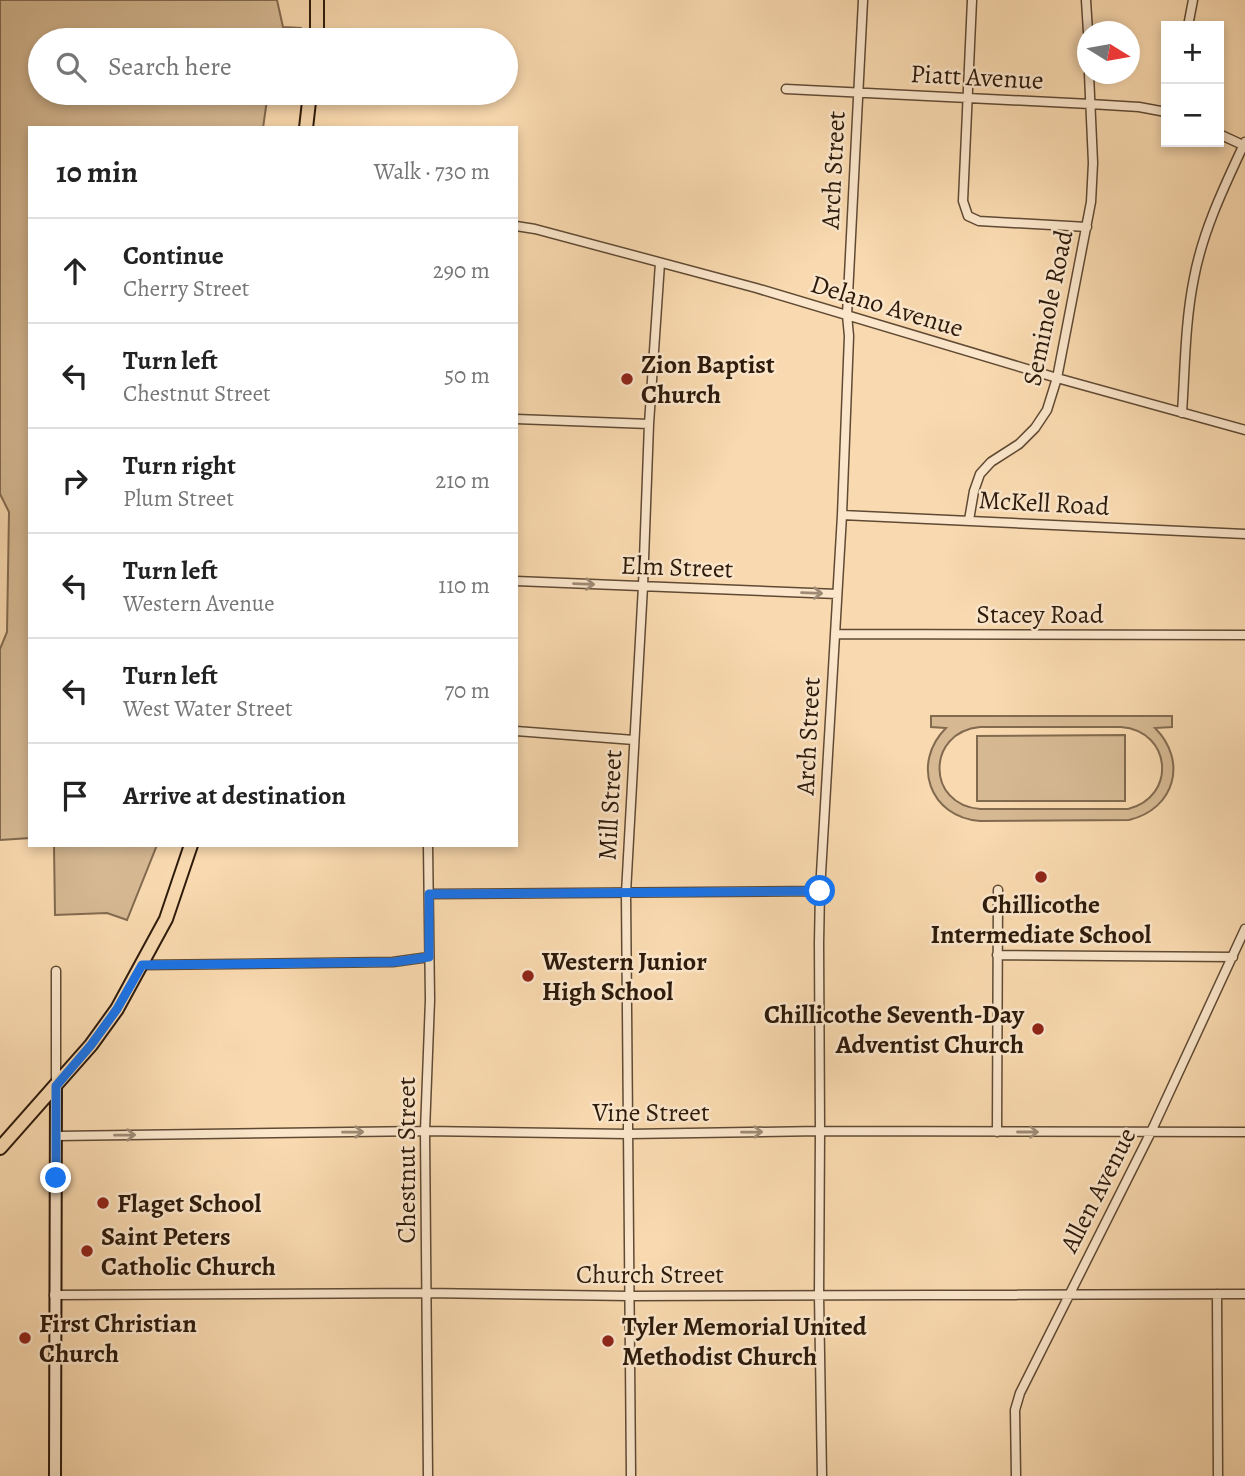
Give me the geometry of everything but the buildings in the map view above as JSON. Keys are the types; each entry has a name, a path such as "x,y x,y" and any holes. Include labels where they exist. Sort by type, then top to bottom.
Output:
{"main road":[{"path":"317,0 317,28"},
{"path":"306,126 309,105"},
{"path":"0,1148 91,1045 117,1009 166,919 190,847"}],"street":[{"name":"Arch Street","path":"822,1476 820,891 842,515 849,336 847,315 863,0"},
{"path":"972,0 963,201 968,216 979,221 1087,227"},
{"path":"1086,0 1087,21"},
{"path":"1189,21 1193,0"},
{"name":"Seminole Road","path":"969,520 980,474 991,462 1019,444 1035,428 1047,410 1057,378 1093,184 1089,84"},
{"name":"Piatt Avenue","path":"786,89 1090,104 1161,111"},
{"path":"1182,413 1194,278 1212,218 1244,144 1224,136"},
{"name":"Delano Avenue","path":"518,226 756,288 1057,378 1245,430"},
{"name":"Mill Street","path":"631,1476 626,893 649,424 660,263"},
{"path":"518,419 649,424"},
{"name":"McKell Road","path":"842,515 1245,534"},
{"name":"Elm Street","path":"518,581 836,594"},
{"name":"Stacey Road","path":"835,634 1245,635"},
{"path":"518,731 634,740"},
{"name":"Chestnut Street","path":"428,847 430,1000 425,1131 428,1476"},
{"path":"997,1132 998,890"},
{"path":"429,894 820,891"},
{"name":"Allen Avenue","path":"1016,1476 1017,1398 1151,1132 1245,929"},
{"path":"998,955 1233,957"},
{"path":"142,965 394,962 429,957"},
{"path":"55,1476 56,971"},
{"name":"Vine Street","path":"57,1136 425,1131 628,1134 820,1131 1245,1132"},
{"path":"1217,1294 1217,1476"},
{"name":"Church Street","path":"54,1295 1245,1294"}],"shaded area":[{"path":"0,0 277,0 283,27 301,28 28,28 28,105 266,105 263,126 28,126 28,838 0,840 0,649 7,632 9,512 0,494"},
{"path":"931,716 1172,716 1172,727 1155,728 1171,755 1172,782 1157,806 1129,820 980,821 962,817 948,810 931,786 929,757 935,742 946,728 931,727","holes":["980,727 1121,727 1138,731 1150,740 1159,752 1162,765 1161,779 1155,792 1144,802 1128,809 980,809 962,805 950,795 942,783 942,754 950,741 962,732"]},
{"path":"1125,735 1125,801 977,801 977,736"},
{"path":"54,847 156,847 127,920 107,913 55,915"}],"place":[{"name":"Zion Baptist Church","path":"627,379"},
{"name":"Chillicothe Intermediate School","path":"1041,877"},
{"name":"Western Junior High School","path":"528,976"},
{"name":"Chillicothe Seventh-Day Adventist Church","path":"1038,1029"},
{"name":"Flaget School","path":"103,1203"},
{"name":"Saint Peters Catholic Church","path":"87,1251"},
{"name":"First Christian Church","path":"25,1338"},
{"name":"Tyler Memorial United Methodist Church","path":"608,1341"}],"route":[{"path":"56,1178 56,1086 117,1009 142,965 394,962 429,957 429,894 820,891"}]}
